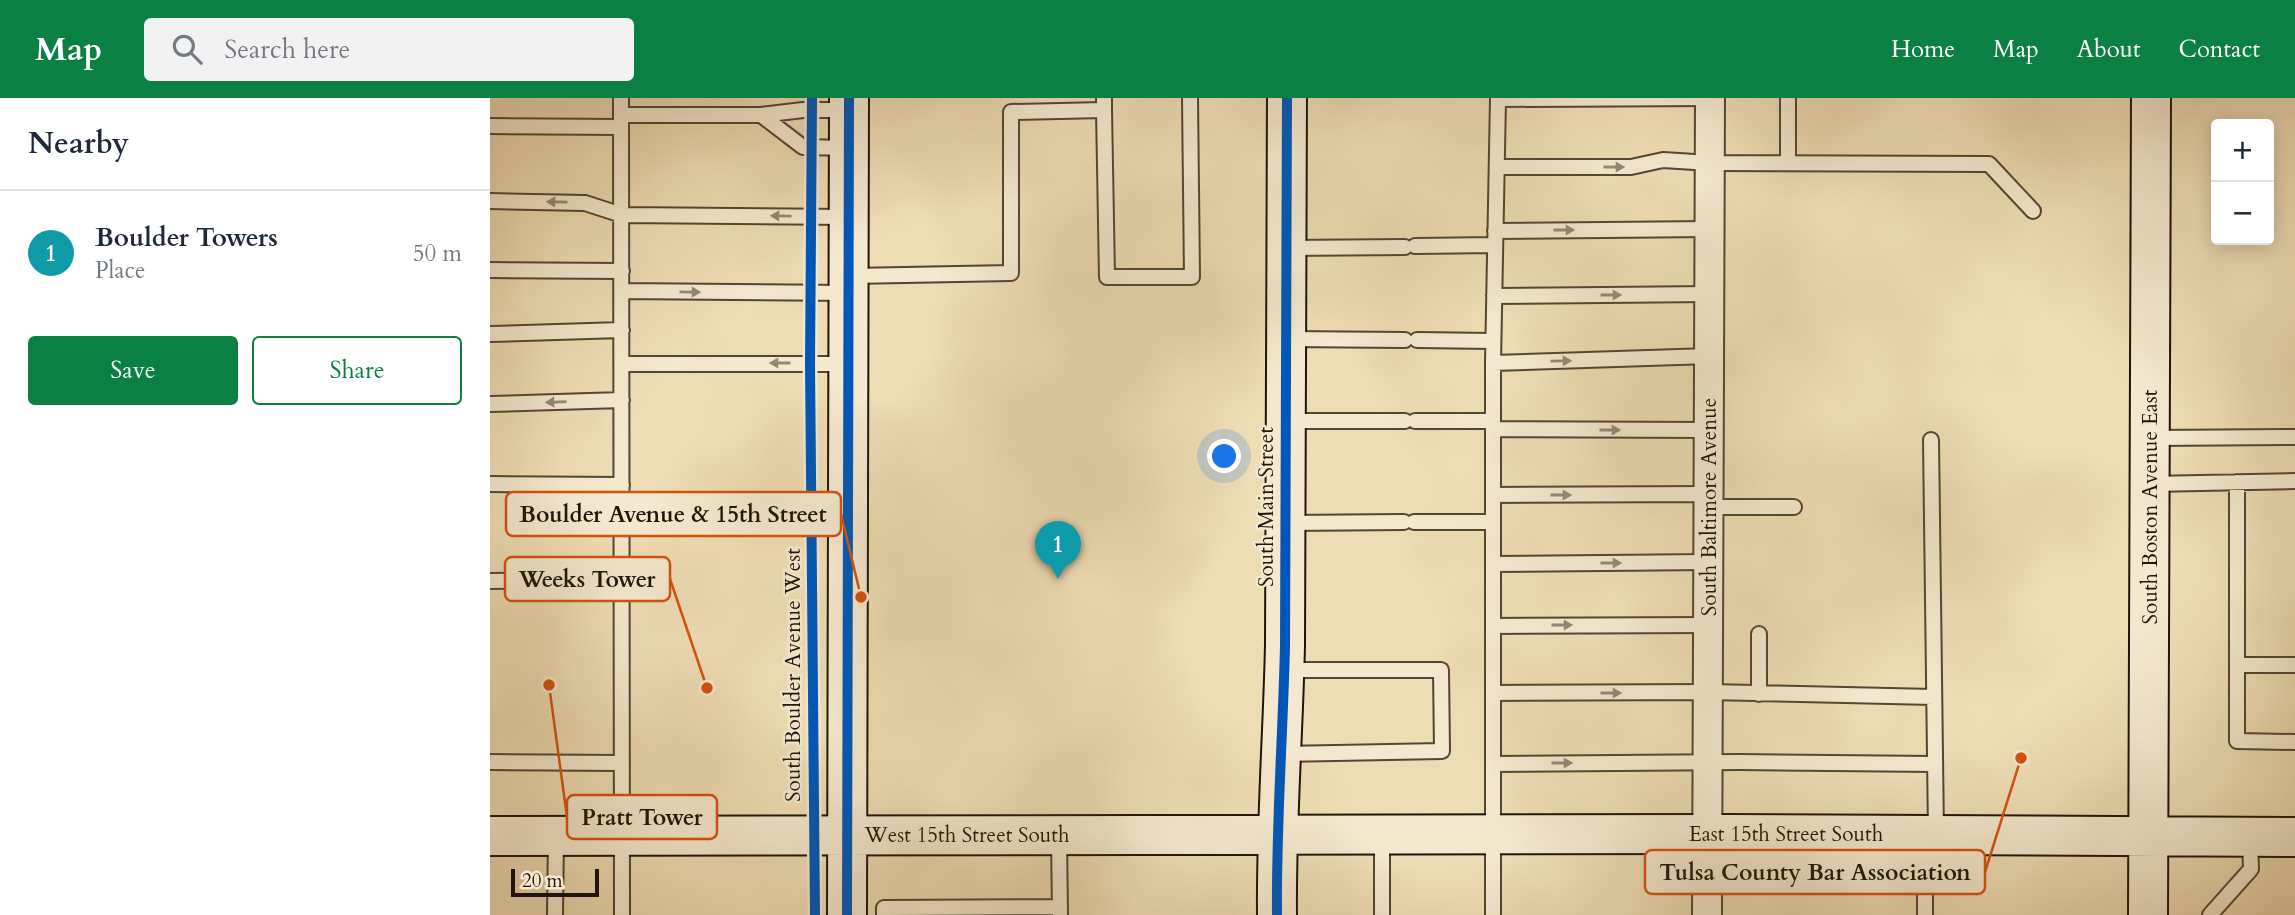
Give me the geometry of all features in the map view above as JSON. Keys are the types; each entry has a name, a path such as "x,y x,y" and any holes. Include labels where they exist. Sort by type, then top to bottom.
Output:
{"street":[{"name":"South Main Street","path":"1277,915 1286,523 1287,98"},
{"name":"South Baltimore Avenue","path":"1707,915 1710,98"},
{"name":"South Boston Avenue East","path":"2148,915 2151,98"},
{"path":"847,915 849,104"},
{"name":"West 15th Street South","path":"490,836 1277,834"},
{"name":"East 15th Street South","path":"1277,834 2295,837"}],"lane":[{"path":"621,98 622,915"},
{"path":"622,291 849,284 1011,273 1011,112 1104,104 1107,276 1192,278 1190,98"},
{"path":"1493,915 1493,341 1498,99 1710,98"},
{"path":"1788,98 1788,163"},
{"path":"490,126 761,114 849,104"},
{"path":"761,114 803,147 849,148"},
{"path":"1497,167 1632,167 1663,160 1710,163 1989,164 2033,211"},
{"path":"490,201 585,203 622,215 849,217"},
{"path":"1286,248 1410,246 1495,238 1710,229"},
{"path":"490,270 622,271"},
{"path":"1494,296 1710,294"},
{"path":"490,334 622,330"},
{"path":"1286,339 1493,341"},
{"path":"1493,363 1710,356"},
{"path":"622,364 848,363"},
{"path":"490,404 622,400"},
{"path":"1285,421 1410,421 1709,430"},
{"path":"2150,438 2295,437"},
{"path":"1925,915 1935,764 1931,439"},
{"path":"2150,484 2295,481"},
{"path":"2237,482 2237,741 2295,742"},
{"path":"490,484 622,485"},
{"path":"1493,495 1709,501 1794,507"},
{"path":"1286,523 1493,522"},
{"path":"1493,564 1709,562"},
{"path":"490,581 622,579"},
{"path":"1493,626 1709,625"},
{"path":"1759,634 1759,694"},
{"path":"2237,665 2295,665"},
{"path":"1282,754 1441,751 1441,670 1284,670"},
{"path":"1493,693 1708,692 1934,697"},
{"path":"490,762 622,762"},
{"path":"1493,764 1935,764"},
{"path":"1381,834 1382,915"},
{"path":"884,915 884,908 1060,911 1059,835"},
{"path":"555,915 556,836"},
{"path":"2210,915 2251,869 2250,837"}],"cycle path":[{"name":"South Boulder Avenue West","path":"812,98 810,363 815,915"},
{"path":"847,915 849,98"},
{"path":"1277,915 1285,645 1287,98"}],"place":[{"name":"Boulder Towers","path":"1058,579"},
{"name":"Boulder Avenue & 15th Street","path":"861,597"},
{"name":"Pratt Tower","path":"549,685"},
{"name":"Weeks Tower","path":"707,688"},
{"name":"Tulsa County Bar Association","path":"2021,758"}]}
